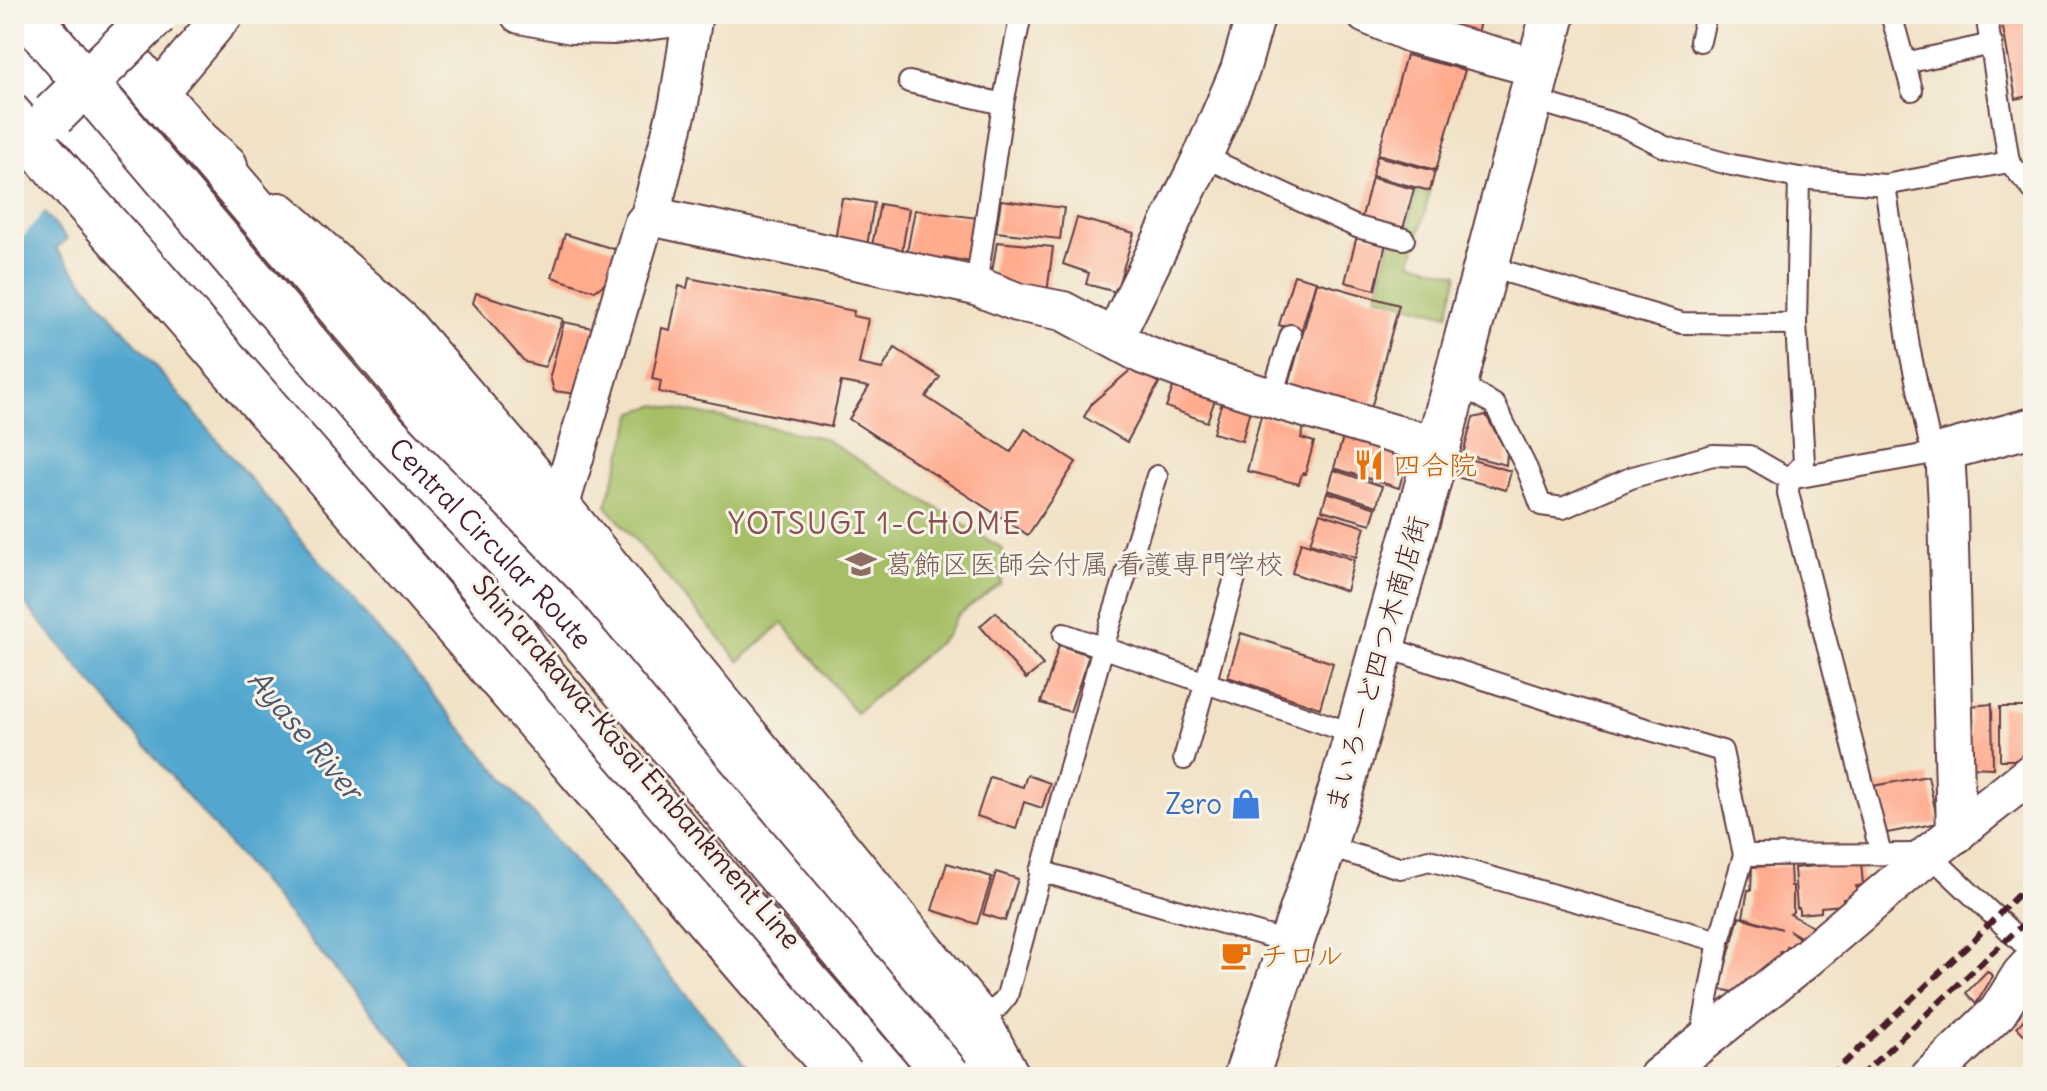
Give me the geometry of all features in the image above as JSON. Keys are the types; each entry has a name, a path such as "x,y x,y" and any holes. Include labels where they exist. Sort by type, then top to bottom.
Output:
{"main road":[{"name":"Central Circular Route","path":"27,14 370,418 559,612 949,1077"},
{"path":"87,14 996,1077"},
{"path":"14,163 34,118 114,14"},
{"path":"34,118 156,14"},
{"name":"まいろーど四つ木商店街","path":"1246,1077 1324,846 1357,735 1438,447 1553,14"},
{"name":"Shin'arakawa-Kasai Embankment Line","path":"14,50 913,1077"},
{"path":"34,118 134,255 843,1077"},
{"path":"197,141 404,328 559,508 975,1016 1030,1077"},
{"path":"484,587 541,673 889,1077"},
{"path":"975,1016 1008,1077"}],"street":[{"path":"156,95 224,14"},
{"path":"520,14 572,24 614,25 693,14 679,103 650,216 643,225 559,508"},
{"path":"1114,338 1203,156 1240,70 1256,14"},
{"path":"1366,14 1534,83"},
{"path":"650,216 976,286 1017,302 1063,311 1144,355 1271,398 1438,447"},
{"path":"1943,844 1948,505 1945,451 2033,427"},
{"path":"1658,1077 2033,772"},
{"path":"1930,1077 1998,1012 2033,962"}],"lane":[{"path":"976,286 1003,104 1021,14"},
{"path":"1700,41 1706,14"},
{"path":"1891,14 1912,90"},
{"path":"1986,14 2009,162 2033,190"},
{"path":"1905,63 1992,44"},
{"path":"909,82 1003,104"},
{"path":"1534,83 1665,147 1732,165 1799,178 1885,185 2009,162"},
{"path":"1203,156 1357,227 1404,239"},
{"path":"1799,178 1796,324 1804,463 1789,479 1788,493 1881,854"},
{"path":"1885,185 1909,347 1929,440 1945,451"},
{"path":"1486,266 1682,323 1796,324"},
{"path":"1271,398 1291,335"},
{"path":"1455,381 1495,405 1541,505 1563,508 1633,477 1713,455 1749,456 1789,479 1945,451"},
{"path":"975,1016 998,1007 1007,996 1103,647 1157,476"},
{"path":"1184,759 1238,567"},
{"path":"1064,634 1357,735"},
{"path":"1382,646 1561,704 1722,751 1744,855 1719,941 1700,1042"},
{"path":"1744,855 1881,854 1943,844 2033,953"},
{"path":"1324,846 1400,868 1429,860 1719,941"},
{"path":"1040,871 1292,943"}],"green space":[{"path":"1417,190 1430,192 1412,262 1458,274 1448,315 1377,296 1390,241 1403,243"},
{"path":"657,405 823,438 1003,549 1001,583 957,616 946,636 856,713 783,623 739,661 606,506 634,412"}],"water":[{"name":"Ayase River","path":"14,177 67,239 56,249 756,1077 426,1077 14,591"}],"pier":[{"path":"14,173 46,209 14,248"}],"building":[{"path":"1422,14 1482,14 1477,33"},
{"path":"1996,14 2033,14 2033,95 2016,99 2003,28 1999,29"},
{"path":"1406,55 1465,70 1436,170 1378,154"},
{"path":"1377,156 1435,171 1430,191 1372,176"},
{"path":"1372,178 1414,189 1401,236 1360,224"},
{"path":"842,198 874,203 867,246 835,241"},
{"path":"1001,200 1064,208 1060,239 996,232"},
{"path":"880,204 909,209 902,252 872,246"},
{"path":"915,210 978,218 971,262 944,257 943,263 906,257"},
{"path":"1077,218 1134,233 1116,292 1086,284 1089,273 1063,264"},
{"path":"1358,232 1387,239 1375,290 1345,282"},
{"path":"565,234 617,250 607,282 595,291 552,277"},
{"path":"997,242 1053,247 1047,293 991,278"},
{"path":"1294,275 1316,281 1301,332 1279,325"},
{"path":"689,278 854,311 853,316 868,319 859,364 882,369 895,348 940,377 926,397 1011,452 1025,429 1076,462 1028,535 849,419 869,387 841,382 831,427 659,392 661,381 652,379 662,328 670,330 679,286 687,288"},
{"path":"1317,282 1399,305 1369,416 1286,395"},
{"path":"476,293 563,319 545,367 525,362 473,303"},
{"path":"564,322 597,329 577,394 554,391 550,376"},
{"path":"1134,367 1159,383 1127,442 1084,417 1092,403"},
{"path":"1176,379 1217,394 1207,422 1166,407"},
{"path":"1223,398 1251,405 1242,441 1213,433"},
{"path":"1486,415 1507,453 1506,465 1463,454 1473,418"},
{"path":"1261,416 1304,427 1301,438 1314,442 1299,484 1247,471"},
{"path":"1346,427 1411,446 1399,488 1334,468"},
{"path":"1462,457 1511,471 1506,490 1456,477"},
{"path":"1334,470 1382,486 1377,506 1328,490"},
{"path":"1327,492 1376,508 1371,524 1322,510"},
{"path":"1320,513 1365,527 1356,557 1310,543"},
{"path":"1301,542 1354,560 1346,591 1292,573"},
{"path":"996,612 1043,665 1026,679 980,626"},
{"path":"1241,633 1333,663 1320,708 1228,677"},
{"path":"1059,645 1089,655 1070,712 1041,703"},
{"path":"1992,704 1993,768 1969,767 1969,706"},
{"path":"2000,707 2025,707 2028,760 2000,760"},
{"path":"1027,775 1050,783 1042,808 1024,802 1016,829 977,816 990,777 1023,787"},
{"path":"1928,776 1938,823 1887,833 1873,786"},
{"path":"1861,862 1863,885 1856,886 1857,895 1852,899 1843,899 1843,905 1821,907 1821,912 1799,914 1794,868"},
{"path":"947,863 992,877 977,924 932,910"},
{"path":"1790,865 1793,912 1790,914 1816,929 1804,939 1789,930 1803,941 1792,950 1787,947 1786,953 1780,951 1778,960 1751,982 1746,980 1739,993 1719,989 1739,917 1782,929 1743,917 1748,890 1751,890 1752,867"},
{"path":"996,872 1018,879 1005,921 983,914"},
{"path":"1987,971 1993,976 1976,1004 1966,993"},
{"path":"2033,1009 2033,1044 2017,1027"}],"railway":[{"path":"1829,1077 1969,945 2033,879"},
{"path":"1859,1077 2033,915"}],"place":[{"name":"四合院","path":"1369,465"},
{"name":"葛飾区医師会付属 看護専門学校","path":"861,564"},
{"name":"Zero","path":"1246,804"},
{"name":"チロル","path":"1236,955"}],"district":[{"name":"YOTSUGI 1-CHOME","path":"875,524"}]}
